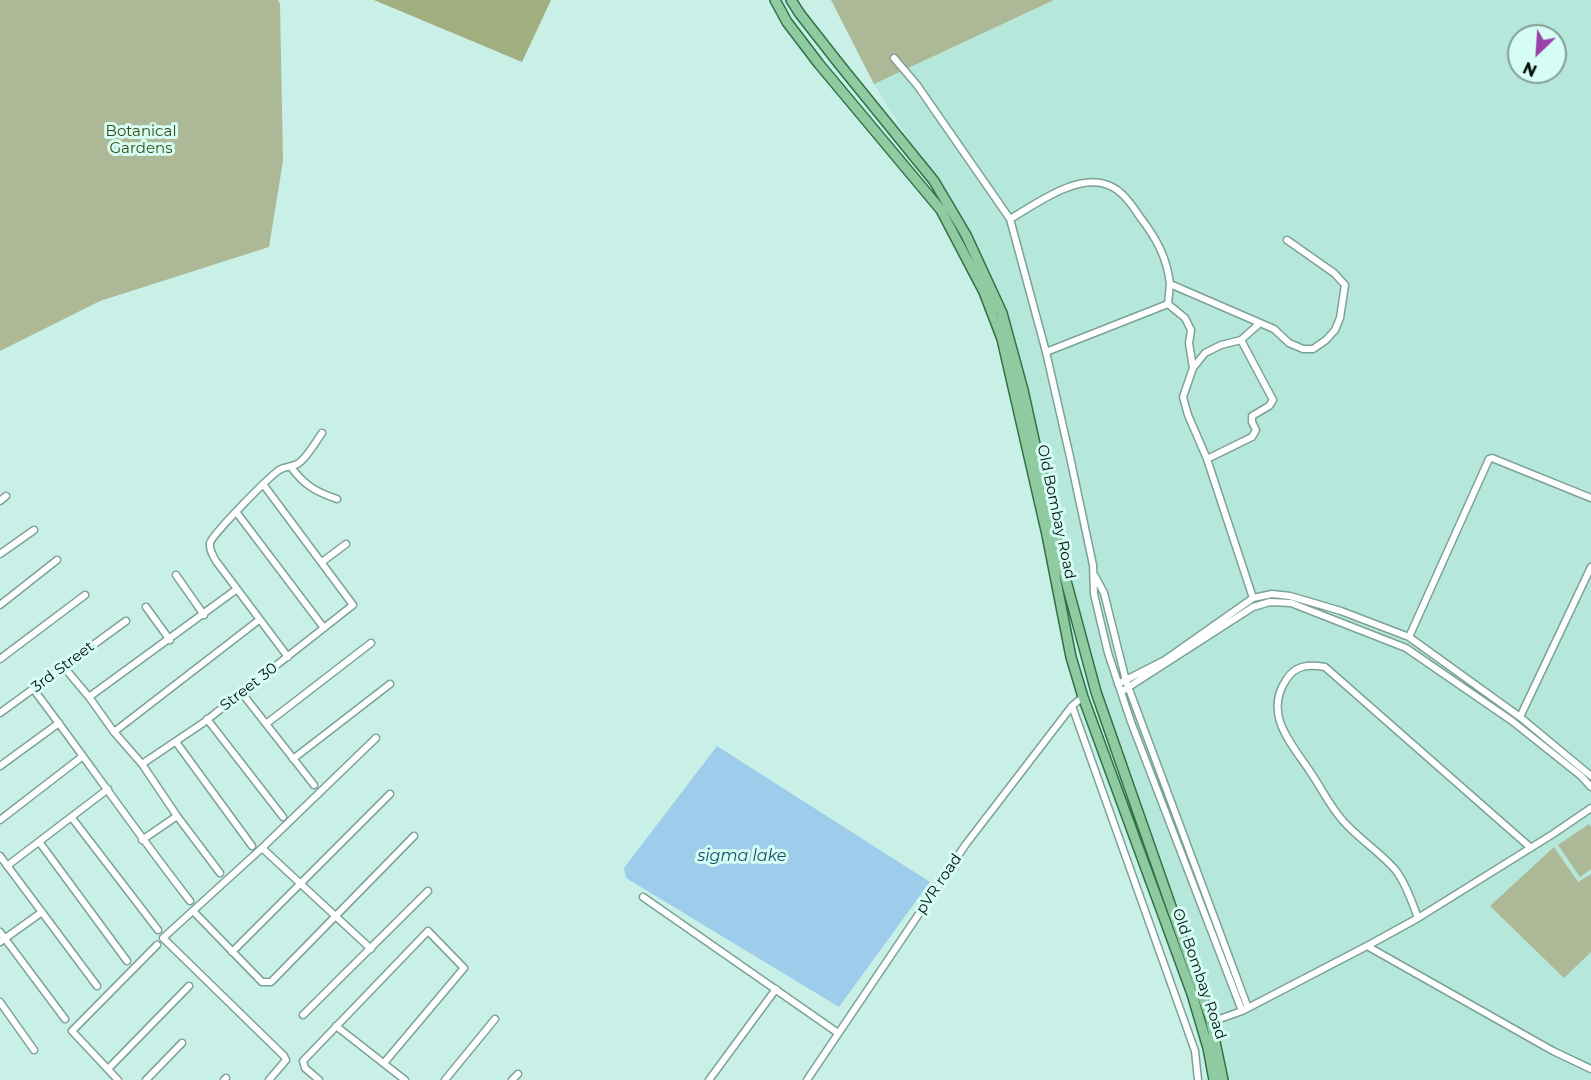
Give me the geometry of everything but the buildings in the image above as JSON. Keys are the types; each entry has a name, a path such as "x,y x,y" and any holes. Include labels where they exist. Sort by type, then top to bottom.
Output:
{"main road":[{"name":"Old Bombay Road","path":"775,0 787,22 819,64 941,210 984,292 1002,339 1047,535 1071,657 1083,697 1192,994 1208,1048 1214,1080"},
{"name":"Old Bombay Road","path":"791,0 840,66 934,181 966,235 1002,313 1021,380 1062,566 1093,682 1211,1022 1223,1080"}],"street":[{"path":"894,58 917,86 1010,219 1046,352 1095,576 1094,594 1108,653 1121,692 1245,1009"},
{"path":"1010,219 1066,188 1089,182 1108,185 1127,198 1158,241 1168,267 1170,284 1168,304"},
{"path":"1170,284 1274,329 1289,343 1304,349 1312,349 1326,340 1335,330 1340,318 1345,285 1344,281 1287,240"},
{"path":"1046,352 1168,304"},
{"path":"1168,304 1185,318 1191,330 1189,343 1193,368"},
{"path":"1253,598 1207,459 1183,398 1193,368 1205,353 1221,345 1241,340 1260,323"},
{"path":"1207,459 1252,438 1256,430 1252,416 1269,406 1273,400 1241,340"},
{"path":"288,657 216,561 211,552 210,542 217,531 279,469 291,467 305,457 322,433"},
{"path":"1409,637 1489,459 1527,470 1591,498"},
{"path":"291,467 311,489 337,498"},
{"path":"263,484 322,562 346,544"},
{"path":"237,513 324,628"},
{"path":"0,554 34,530"},
{"path":"0,605 57,560"},
{"name":"Street 30","path":"142,764 207,719 353,605 322,562"},
{"path":"1520,717 1591,567"},
{"path":"176,574 204,615"},
{"path":"1095,576 1104,593 1126,681 1245,1009"},
{"path":"89,698 237,590"},
{"path":"1118,684 1165,660 1253,598 1272,594 1290,597 1341,611 1409,637 1520,717 1591,776"},
{"path":"0,659 85,596"},
{"path":"1121,692 1253,607 1270,602 1284,602 1406,648 1512,721 1581,776 1591,787"},
{"path":"146,607 170,640"},
{"path":"114,732 260,620"},
{"name":"3rd Street","path":"0,713 126,621"},
{"path":"266,724 371,643"},
{"path":"1418,918 1406,886 1396,870 1343,822 1283,731 1276,707 1282,686 1291,672 1312,665 1325,667 1531,848"},
{"path":"63,666 142,764 220,873"},
{"path":"293,759 390,684"},
{"path":"34,690 108,789 142,840 190,901"},
{"path":"241,692 314,784"},
{"name":"pVR road","path":"807,1080 966,843 1072,706 1083,697"},
{"path":"1072,706 1192,1041 1198,1080"},
{"path":"207,719 283,817"},
{"path":"0,766 59,723"},
{"path":"269,1080 284,1065 286,1060 284,1056 163,938 262,848 376,738"},
{"path":"176,742 252,846"},
{"path":"0,820 83,756"},
{"path":"8,866 108,789"},
{"path":"232,951 390,794"},
{"path":"1211,1022 1245,1009 1418,918 1591,808"},
{"path":"142,840 177,816"},
{"path":"72,818 158,930"},
{"path":"193,911 262,982 271,982 414,836"},
{"path":"40,843 127,961"},
{"path":"262,848 371,949"},
{"path":"0,856 97,986"},
{"path":"303,1015 428,891"},
{"path":"644,897 838,1033"},
{"path":"2,940 42,912"},
{"path":"319,1080 305,1068 303,1061 428,931 464,968 384,1063"},
{"path":"0,932 2,940 64,1019"},
{"path":"118,1080 72,1032 157,945"},
{"path":"1367,946 1552,1051 1591,1069"},
{"path":"108,1069 189,986"},
{"path":"710,1080 776,989"},
{"path":"0,1002 34,1050"},
{"path":"445,1080 495,1019"},
{"path":"336,1026 405,1080"},
{"path":"146,1080 182,1043"},
{"path":"512,1080 518,1074"}],"shaded area":[{"path":"374,0 551,0 522,62"},
{"path":"1054,0 1591,0 1591,1080 1228,1080 1212,1003 1093,666 1010,338 992,289 934,181 874,84"}],"green space":[{"name":"Botanical Gardens","path":"0,0 278,0 280,4 283,161 269,247 100,301 0,351"},
{"path":"831,0 1054,0 874,84"},
{"path":"1589,824 1591,827 1591,869 1580,877 1558,845"},
{"path":"1554,847 1578,882 1591,874 1591,952 1564,978 1490,906"}],"water":[{"name":"sigma lake","path":"717,746 930,882 839,1007 626,878 624,868"}]}
